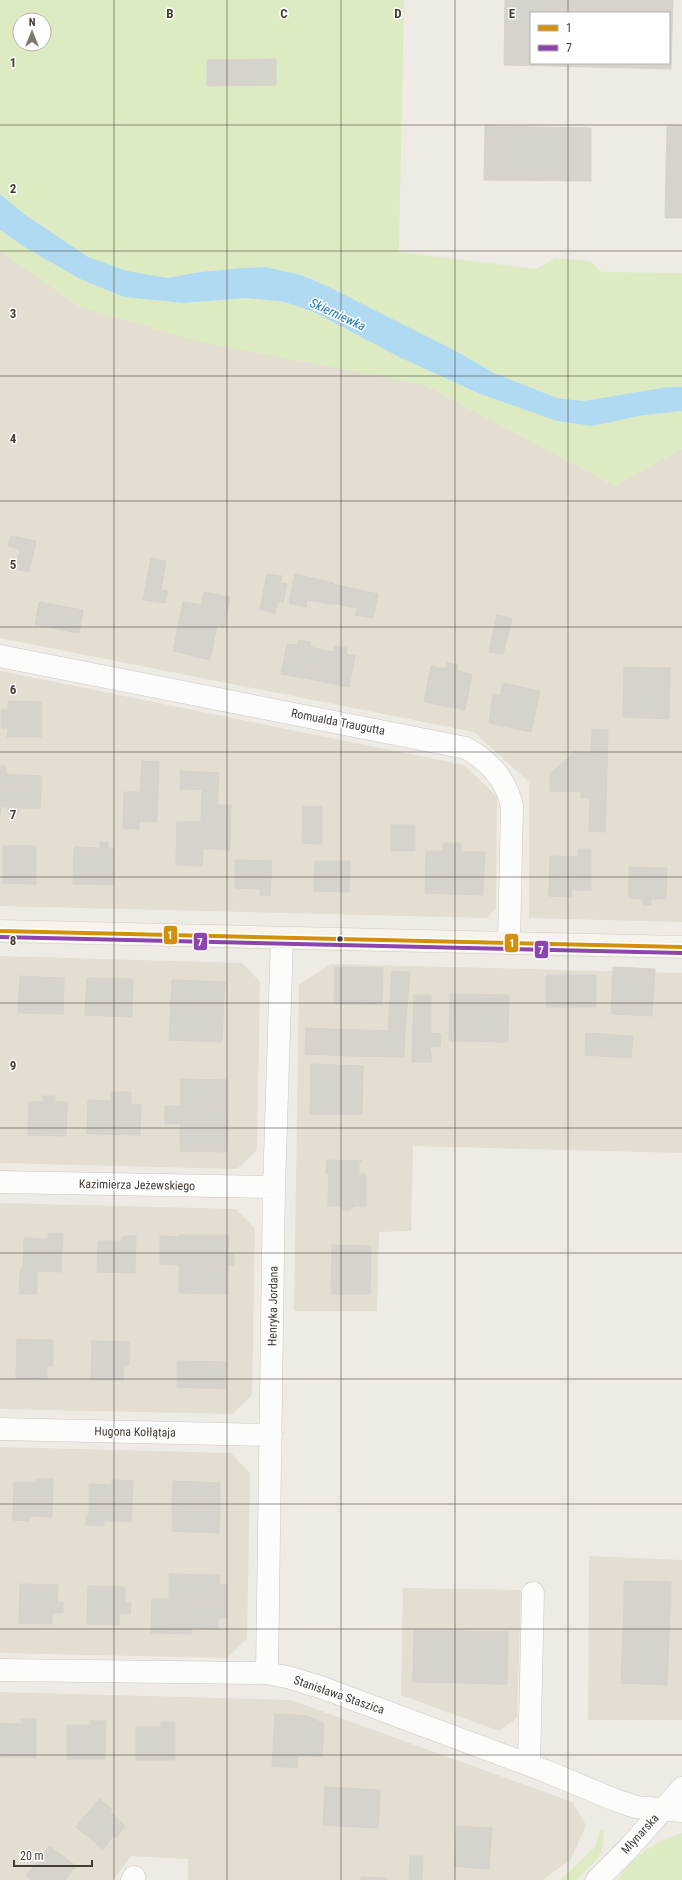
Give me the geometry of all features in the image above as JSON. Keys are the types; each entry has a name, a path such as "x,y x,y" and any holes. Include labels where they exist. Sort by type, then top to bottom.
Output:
{"street":[{"name":"Romualda Traugutta","path":"0,656 466,748 480,756 493,768 509,792 512,806 509,943"},
{"path":"0,931 682,947"},
{"name":"Henryka Jordana","path":"267,1674 274,1187 282,938"},
{"name":"Kazimierza Jeżewskiego","path":"0,1182 274,1187"},
{"name":"Hugona Kołłątaja","path":"0,1429 271,1435"},
{"path":"529,1764 532,1593"},
{"name":"Stanisława Staszica","path":"0,1670 267,1674 291,1678 323,1688 529,1764 615,1800 636,1807 672,1811"},
{"name":"Młynarska","path":"597,1880 628,1849 672,1811 682,1788"}],"shaded area":[{"path":"0,251 80,307 311,362 425,385 615,486 682,448 682,922 529,918 529,782 474,732 0,638"},
{"path":"0,671 464,765 497,797 496,908 487,918 0,906"},
{"path":"0,956 242,963 260,982 257,1150 237,1169 0,1163"},
{"path":"331,964 682,973 682,1153 413,1146 411,1231 379,1232 377,1311 294,1311 299,985"},
{"path":"0,1203 236,1209 255,1228 252,1395 232,1414 0,1409"},
{"path":"0,1447 231,1453 250,1473 247,1639 227,1658 0,1653"},
{"path":"589,1556 682,1560 682,1720 588,1720"},
{"path":"403,1588 521,1590 517,1718 499,1731 401,1695"},
{"path":"0,1692 291,1700 572,1802 586,1825 571,1859 543,1880 188,1880 188,1859 131,1856 113,1880 0,1880"}],"green space":[{"path":"0,0 404,0 399,252 536,269 555,258 590,261 602,272 682,273 682,387 667,387 583,401 557,398 494,373 454,350 325,285 301,275 265,267 200,272 167,278 127,272 88,257 24,214 0,194"},
{"path":"0,230 26,248 80,279 124,297 183,303 246,298 285,302 316,313 399,357 480,394 557,421 592,426 644,415 682,411 682,448 615,486 425,385 196,341 80,307 0,251"},
{"path":"603,1828 603,1846 594,1863 576,1880 560,1880 595,1847 600,1831"},
{"path":"682,1833 682,1880 618,1880 622,1872 646,1851 664,1840"}],"water":[{"name":"Skierniewka","path":"0,194 24,214 88,257 127,271 167,278 200,272 265,267 301,275 325,285 454,350 494,373 557,398 583,401 667,387 682,387 682,411 644,415 592,426 557,421 480,394 399,357 316,313 285,302 246,298 183,303 124,297 80,279 26,248 0,230"}],"building":[{"path":"505,0 673,0 671,69 504,65"},
{"path":"276,59 276,85 207,86 207,60"},
{"path":"485,126 591,128 591,181 484,180"},
{"path":"667,126 682,126 682,218 665,218"},
{"path":"11,536 36,541 29,572 16,569 20,549 8,546"},
{"path":"151,558 166,561 161,590 168,591 165,603 143,600"},
{"path":"267,574 282,576 280,583 287,584 283,603 277,602 275,613 260,610"},
{"path":"295,574 334,583 330,604 307,600 306,607 289,603"},
{"path":"333,584 378,594 373,618 355,615 357,608 330,603"},
{"path":"204,592 230,597 224,628 217,626 210,660 192,656"},
{"path":"39,602 83,610 79,633 35,625"},
{"path":"183,602 202,605 192,655 173,651"},
{"path":"497,615 512,619 503,654 489,652"},
{"path":"298,640 311,642 310,647 322,650 315,680 281,674 287,644 297,645"},
{"path":"335,646 347,648 346,654 355,656 349,687 315,680 322,650 334,652"},
{"path":"447,663 458,665 457,671 472,674 465,710 424,702 431,666 446,669"},
{"path":"624,667 670,668 669,719 623,717"},
{"path":"503,683 540,691 531,732 489,723 493,694 500,695"},
{"path":"8,701 41,702 41,737 7,737 8,728 1,728 1,710 8,710"},
{"path":"592,729 608,730 607,773 590,773"},
{"path":"575,752 591,753 590,792 550,791 550,774"},
{"path":"142,761 159,762 157,822 139,821"},
{"path":"0,766 6,766 6,774 41,776 41,791 0,790"},
{"path":"180,771 219,773 218,790 180,789"},
{"path":"590,773 607,773 605,832 589,831 590,798 581,797 581,792 590,792"},
{"path":"0,790 41,791 40,808 19,808 19,814 8,814 8,807 1,807 0,815"},
{"path":"202,790 218,790 216,849 200,849"},
{"path":"124,792 140,792 139,829 123,829"},
{"path":"218,805 231,805 230,850 216,849"},
{"path":"303,806 322,807 322,844 302,843"},
{"path":"177,822 201,822 200,849 203,849 202,866 176,865"},
{"path":"391,825 415,825 415,851 391,851"},
{"path":"100,842 108,843 108,848 114,848 113,885 73,884 74,847 100,848"},
{"path":"443,843 461,843 461,852 485,852 483,895 425,893 426,851 443,851"},
{"path":"3,846 36,846 36,884 3,883"},
{"path":"578,849 591,849 591,890 572,890 572,897 549,896 550,856 578,857"},
{"path":"235,860 272,861 270,896 260,895 260,889 235,888"},
{"path":"315,861 350,861 349,892 314,891"},
{"path":"629,867 667,868 666,899 651,899 651,905 643,905 643,899 629,898"},
{"path":"335,967 383,968 382,1005 334,1004"},
{"path":"613,967 655,969 652,1016 611,1014"},
{"path":"392,971 410,972 405,1031 388,1029"},
{"path":"546,975 596,975 596,1007 546,1007"},
{"path":"20,976 64,978 63,1014 18,1013"},
{"path":"87,978 133,979 132,1017 85,1015"},
{"path":"172,980 225,982 222,1042 169,1040"},
{"path":"450,994 509,995 508,1042 449,1041"},
{"path":"414,995 431,995 431,1033 441,1034 440,1047 430,1047 432,1062 412,1062"},
{"path":"306,1028 354,1030 352,1056 305,1054"},
{"path":"354,1030 405,1031 404,1057 353,1056"},
{"path":"586,1033 633,1036 631,1058 585,1055"},
{"path":"311,1064 363,1066 362,1114 310,1114"},
{"path":"181,1079 228,1080 228,1106 181,1106"},
{"path":"111,1092 131,1092 131,1104 141,1105 140,1135 87,1134 88,1100 111,1101"},
{"path":"43,1096 55,1096 55,1102 67,1102 66,1136 28,1135 29,1102 43,1102"},
{"path":"165,1106 181,1106 180,1124 165,1124"},
{"path":"181,1106 228,1106 227,1152 180,1151"},
{"path":"327,1160 362,1161 359,1162 359,1174 366,1174 366,1206 354,1206 350,1210 344,1210 341,1206 328,1206 329,1174 326,1174"},
{"path":"48,1233 63,1234 61,1272 37,1271 37,1294 19,1294 20,1269 23,1269 24,1238 48,1239"},
{"path":"179,1235 229,1235 228,1253 234,1253 234,1265 160,1264 160,1236 179,1237"},
{"path":"123,1236 136,1236 135,1273 97,1272 98,1241 122,1241"},
{"path":"332,1245 371,1246 370,1294 331,1294"},
{"path":"179,1264 228,1265 228,1294 179,1293"},
{"path":"17,1339 53,1340 53,1366 47,1366 47,1379 16,1378"},
{"path":"92,1341 129,1342 129,1365 124,1365 123,1380 91,1380"},
{"path":"177,1361 226,1362 225,1389 177,1387"},
{"path":"37,1479 53,1479 52,1517 29,1516 29,1521 13,1520 14,1482 37,1483"},
{"path":"112,1480 133,1481 131,1522 104,1521 104,1526 86,1525 86,1516 89,1516 89,1484 112,1485"},
{"path":"173,1481 220,1483 220,1508 172,1506"},
{"path":"172,1506 220,1508 219,1533 172,1531"},
{"path":"169,1574 219,1575 219,1585 227,1585 227,1602 169,1601"},
{"path":"624,1581 671,1582 671,1608 624,1607"},
{"path":"20,1584 58,1585 57,1602 63,1602 63,1613 52,1613 52,1624 19,1623"},
{"path":"88,1586 125,1587 125,1603 131,1603 130,1614 120,1613 119,1625 87,1624"},
{"path":"152,1599 169,1599 168,1627 191,1628 191,1634 151,1633"},
{"path":"169,1601 227,1602 227,1618 218,1618 218,1629 168,1627"},
{"path":"624,1607 670,1608 667,1685 621,1683"},
{"path":"414,1630 508,1632 507,1684 413,1682"},
{"path":"275,1714 308,1716 324,1724 322,1757 298,1755 297,1768 272,1766"},
{"path":"21,1719 36,1719 36,1758 0,1757 0,1723 21,1724"},
{"path":"91,1721 106,1721 105,1759 67,1759 67,1725 91,1725"},
{"path":"161,1722 175,1722 175,1760 136,1760 136,1727 161,1727"},
{"path":"325,1787 380,1790 378,1828 323,1825"},
{"path":"99,1799 112,1809 110,1812 125,1826 116,1838 113,1836 103,1849 76,1827"},
{"path":"457,1826 492,1828 489,1869 454,1866"},
{"path":"49,1846 76,1866 65,1880 32,1880 26,1876"},
{"path":"410,1856 423,1856 422,1880 409,1880"},
{"path":"361,1877 387,1878 387,1880 361,1880"}],"transit line":[{"name":"1","path":"0,931 682,947"},
{"name":"7","path":"0,937 682,953"}]}
